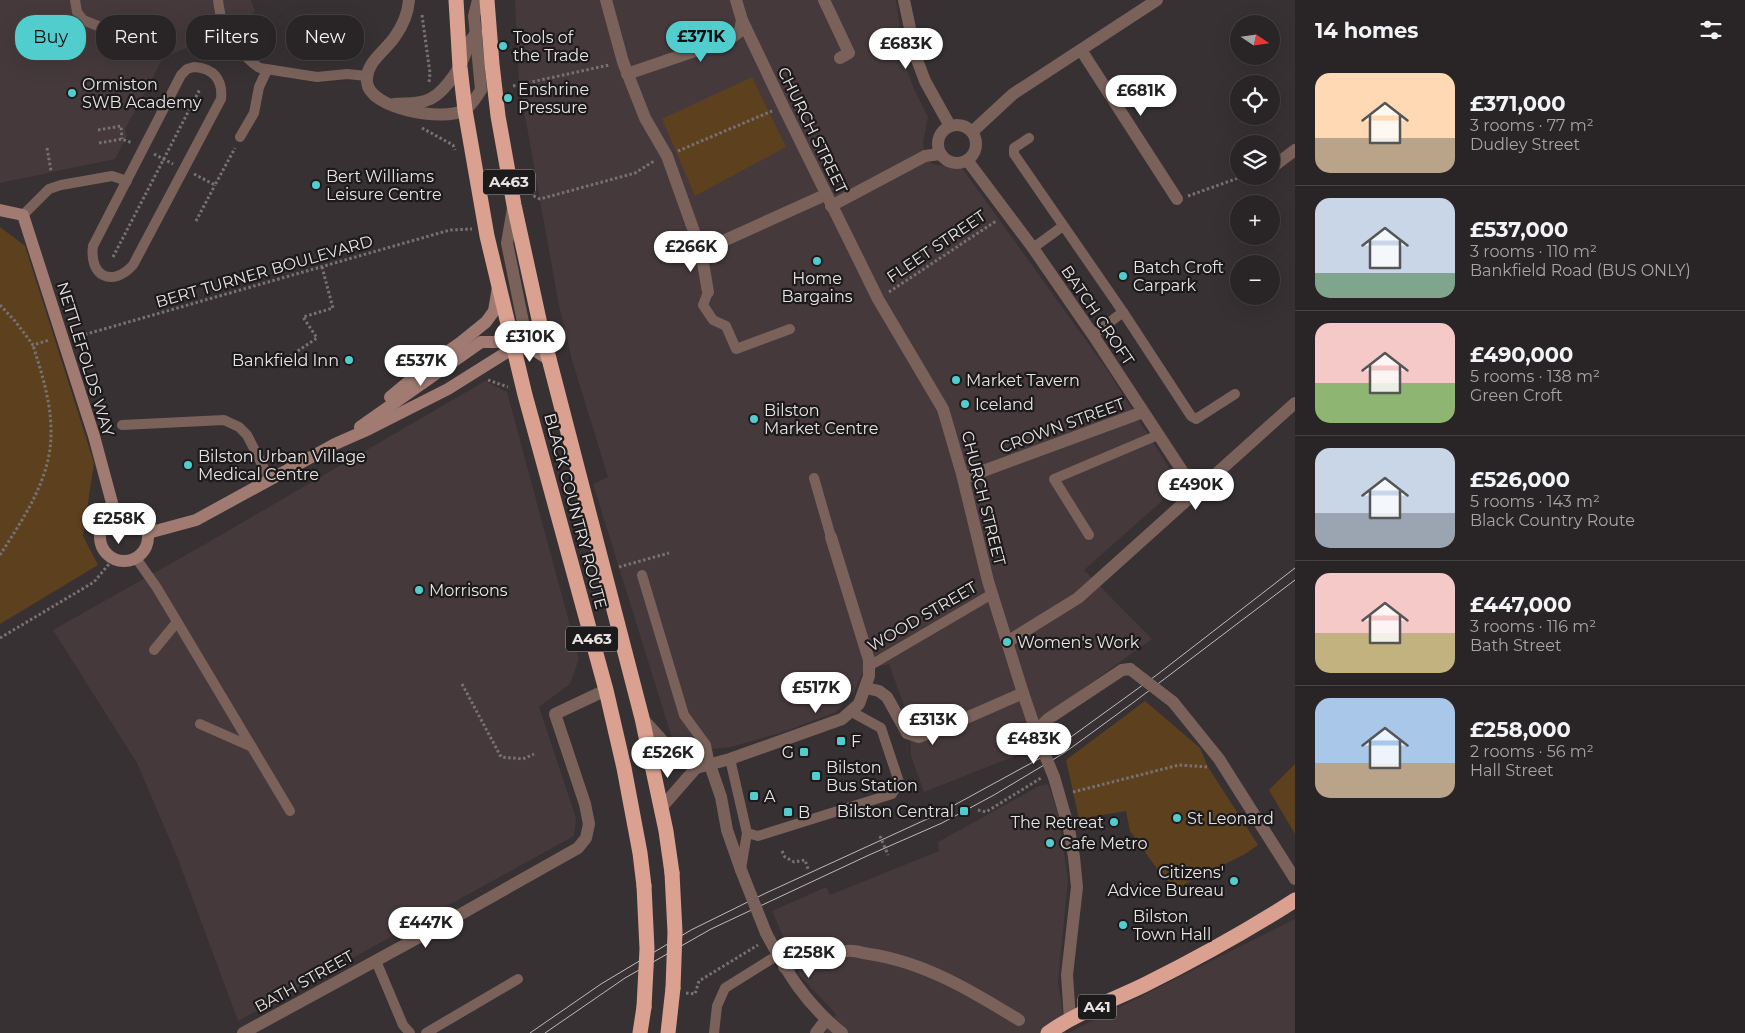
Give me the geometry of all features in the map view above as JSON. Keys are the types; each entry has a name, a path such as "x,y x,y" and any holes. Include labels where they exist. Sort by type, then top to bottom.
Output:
{"highway":[{"name":"BLACK COUNTRY ROUTE","path":"456,0 465,110 485,227 525,395 606,690 624,768 640,853 644,886 647,949 644,1007 640,1033"},
{"name":"BLACK COUNTRY ROUTE","path":"487,0 483,32 514,205 540,324 642,718 661,808 672,873 675,932 673,990 668,1033"},
{"name":"A41","path":"1048,1033 1232,938 1295,900"}],"street":[{"path":"409,0 403,22 394,38 373,62 367,76 369,91 383,101 413,113 452,114 465,110 481,90 483,32 474,16 478,0"},
{"path":"606,0 625,68 645,118 667,156 701,250 708,292"},
{"name":"CHURCH STREET","path":"736,0 742,20 828,200 878,299 943,409 964,478 992,594 1023,693 1060,795 1074,858 1077,887 1067,975 1070,1020"},
{"path":"824,0 849,53 840,58"},
{"path":"904,0 916,57 925,81 950,126"},
{"path":"972,132 1013,94 1157,0"},
{"path":"625,68 730,39 740,31 742,20"},
{"path":"391,104 425,101 433,98 449,83 460,67 471,38 483,32"},
{"path":"1081,50 1177,199"},
{"path":"950,126 962,126 972,132 975,138 975,150 967,160 956,163 944,158 940,154 939,138 941,133 950,126"},
{"path":"701,250 779,215 828,200 925,156 940,154"},
{"path":"1280,163 1293,155"},
{"name":"BATCH CROFT","path":"967,160 1033,248 1093,335 1196,492"},
{"path":"148,533 196,520 335,444 448,389 515,347 523,322 507,243 514,205"},
{"path":"0,210 23,215"},
{"name":"NETTLEFOLDS WAY","path":"23,215 94,436 115,514"},
{"path":"335,444 426,366 486,322 494,311 498,287"},
{"path":"335,444 481,342 503,342 515,347 534,350 551,361"},
{"path":"1007,642 1078,598 1295,403"},
{"name":"CROWN STREET","path":"964,478 1143,412"},
{"path":"125,513 141,520 147,526 146,546 136,558 129,560 114,558 106,552 102,545 100,536 102,527 115,514 125,513"},
{"path":"661,808 696,768 730,759 842,720 859,704 869,676 869,660 831,537"},
{"path":"1039,738 1041,726 1048,720 1122,670 1130,669 1173,702 1222,764 1295,879"},
{"path":"866,688 879,690 888,697 907,733 919,737 1023,693"},
{"name":"BATH STREET","path":"243,1033 578,848 586,838 589,824 585,804 555,714 606,690"},
{"path":"642,718 672,751 696,768"},
{"path":"710,765 721,797 727,830 767,936 784,967 801,992 826,1020 842,1033"},
{"path":"784,967 808,958 848,950 887,957 923,968 968,989 1019,1020"},
{"path":"816,1033 826,1020"}],"lane":[{"path":"75,0 76,12 83,20 96,25"},
{"path":"218,0 223,24 252,64 267,70 317,77 346,74 367,76"},
{"path":"194,67 210,70 216,75 222,91 221,99 133,266 127,272 111,278 102,275 92,261 93,246 143,148 181,76 187,69 194,67"},
{"path":"240,137 254,113 259,87 267,70"},
{"path":"1029,138 1014,148 1014,154 1123,312 1191,416 1196,419 1235,394"},
{"path":"23,215 49,189 61,184 112,176 127,181"},
{"path":"1033,248 1063,226"},
{"path":"708,292 702,306 713,320 726,326 736,349 790,329"},
{"path":"1093,335 1123,312"},
{"path":"122,425 224,420 239,427 247,435 270,480"},
{"path":"1089,535 1054,479 1158,435"},
{"path":"814,478 831,537"},
{"path":"136,558 177,622 290,811"},
{"path":"642,575 684,715 706,745 710,765"},
{"name":"WOOD STREET","path":"869,666 992,594"},
{"path":"154,650 177,622"},
{"path":"748,833 758,836 892,794 899,782 881,728 852,712"},
{"path":"200,724 252,747"},
{"path":"730,759 748,833 741,870"},
{"path":"714,1033 717,1006 725,988 778,955"},
{"path":"376,960 403,1025 410,1033"},
{"path":"426,1033 518,980"}],"path":[{"path":"422,9 430,73 429,88"},
{"path":"512,86 625,68"},
{"path":"113,257 200,89"},
{"path":"678,151 783,106"},
{"path":"413,113 423,129 453,145 457,158"},
{"path":"98,130 121,126 122,139 100,143"},
{"path":"196,221 240,137"},
{"path":"47,148 51,171"},
{"path":"143,148 215,185"},
{"path":"530,187 532,196 540,198 635,173 655,161"},
{"path":"1177,199 1230,181"},
{"name":"FLEET STREET","path":"878,299 1007,214"},
{"path":"470,221 474,238"},
{"name":"BERT TURNER BOULEVARD","path":"33,345 62,336 83,335 450,230 472,230"},
{"path":"278,365 317,338 303,317 333,308 322,267"},
{"path":"0,305 33,345 47,396 51,437 44,475 37,493 0,555"},
{"path":"486,380 508,387 511,393"},
{"path":"0,638 94,582 114,558"},
{"path":"462,684 501,757 523,759 534,754"},
{"path":"1060,795 1179,765 1208,767 1222,764"},
{"path":"978,810 986,812 1036,781"},
{"path":"880,836 888,855"},
{"path":"782,851 785,857 794,862 805,860 808,869"},
{"path":"673,990 694,994 699,981 767,936"}],"shaded area":[{"name":"Ormiston SWB Academy","path":"0,0 251,0 255,12 249,15 186,15 186,48 176,52 176,15 96,15 96,60 162,60 125,129 127,136 115,159 0,183"},
{"path":"515,0 896,0 905,65 928,117 923,143 925,156 932,164 962,168 1106,368 1180,485 1084,570 1152,639 1029,727 1035,748 924,792 911,756 910,722 889,664 864,670 854,692 836,712 780,733 731,747 701,750 672,738 593,484 608,477 572,360 558,301 519,82"},
{"path":"752,77 786,147 695,196 662,119"},
{"path":"0,227 25,246 94,463 83,536 98,565 0,624"},
{"path":"485,381 507,392 579,659 570,684 539,707 576,818 574,836 238,1021 178,859 137,763 53,630 209,542"},
{"path":"1145,701 1200,748 1208,767 1258,845 1245,854 1175,889 1158,870 1130,831 1126,811 1079,819 1066,760"},
{"path":"1295,764 1295,834 1269,790"},
{"path":"1048,784 1058,813 1068,880 1058,982 1066,1033 825,1033 836,1014 801,977 772,911 826,887 830,895 939,851 938,842 1039,786"},
{"path":"1295,919 1295,1033 1068,1033"}],"tram line":[{"path":"530,1033 601,984 691,930 766,893 938,814 1046,755 1158,674 1295,568"},
{"path":"545,1033 625,978 711,929 942,823 994,795 1064,753 1295,580"}],"place":[{"name":"Tools of the Trade","path":"503,46"},
{"name":"Ormiston SWB Academy","path":"72,93"},
{"name":"Enshrine Pressure","path":"508,98"},
{"name":"Bert Williams Leisure Centre","path":"316,185"},
{"name":"Home Bargains","path":"817,261"},
{"name":"Batch Croft Carpark","path":"1123,276"},
{"name":"Bankfield Inn","path":"349,360"},
{"name":"Market Tavern","path":"956,380"},
{"name":"Iceland","path":"965,404"},
{"name":"Bilston Market Centre","path":"754,419"},
{"name":"Bilston Urban Village Medical Centre","path":"188,465"},
{"name":"Morrisons","path":"419,590"},
{"name":"Women's Work","path":"1007,642"},
{"name":"F","path":"841,741"},
{"name":"G","path":"804,752"},
{"name":"Bilston Bus Station","path":"816,776"},
{"name":"A","path":"754,796"},
{"name":"Bilston Central","path":"964,811"},
{"name":"B","path":"788,812"},
{"name":"St Leonard","path":"1177,818"},
{"name":"The Retreat","path":"1114,822"},
{"name":"Cafe Metro","path":"1050,843"},
{"name":"Citizens' Advice Bureau","path":"1234,881"},
{"name":"Bilston Town Hall","path":"1123,925"}]}
